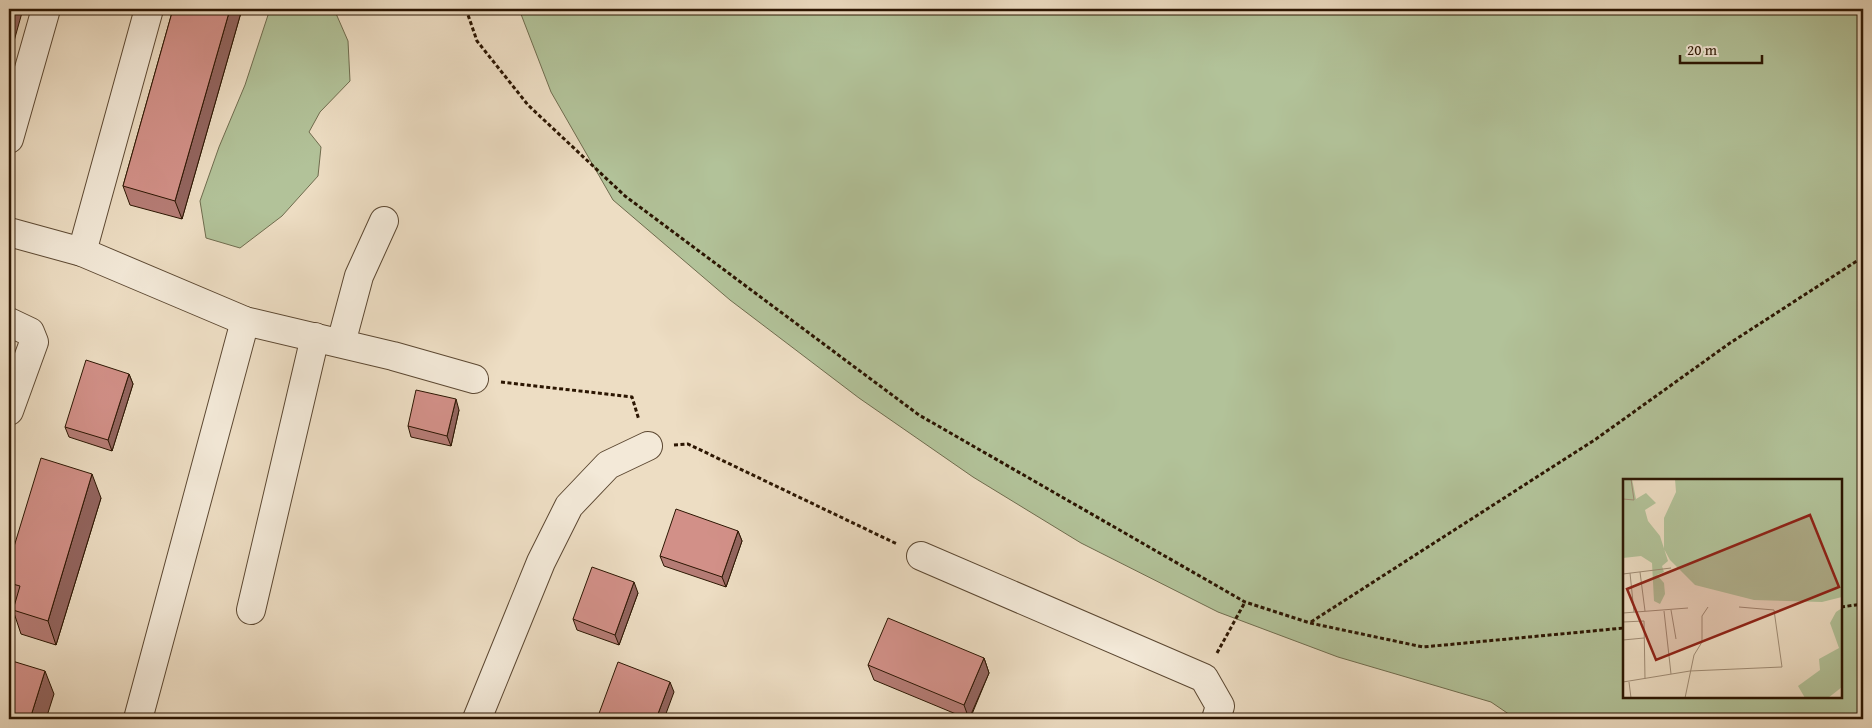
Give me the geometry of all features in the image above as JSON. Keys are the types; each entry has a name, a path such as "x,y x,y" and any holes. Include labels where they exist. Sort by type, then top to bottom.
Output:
{"lane":[{"path":"9,139 46,9"},
{"path":"82,252 149,9"},
{"path":"252,610 328,340 384,221"},
{"path":"9,232 82,252 245,321 328,340 474,379"},
{"path":"138,719 245,321"},
{"path":"9,322 30,332 34,342 9,411"},
{"path":"477,719 541,562 569,506 608,465 648,446"},
{"path":"921,556 1204,678 1220,706 1216,719"}],"path":[{"path":"466,9 477,41 528,105 625,196 919,415 1245,602 1310,623 1423,647 1623,628"},
{"path":"1310,623 1596,439 1730,343 1863,257"},
{"path":"474,379 632,396 648,446 688,444 921,556"},
{"path":"1204,678 1245,602"},
{"path":"1842,607 1863,604"}],"green space":[{"path":"270,9 334,9 348,41 350,81 320,112 309,132 321,147 318,176 282,216 240,248 206,238 200,201 219,147 245,85"},
{"path":"519,9 1863,9 1863,719 1516,719 1491,702 1338,657 1218,612 1081,543 973,477 859,398 730,300 613,200 551,92"}],"building":[{"path":"173,9 230,9 175,201 123,186"},
{"path":"86,360 129,374 108,440 65,427"},
{"path":"416,390 456,399 447,436 408,426"},
{"path":"41,458 92,474 48,621 13,610 20,586 9,583 9,563"},
{"path":"676,509 738,531 722,577 660,556"},
{"path":"592,567 634,582 615,635 573,619"},
{"path":"888,618 984,658 964,705 868,665"},
{"path":"9,660 45,671 30,719 9,719"},
{"path":"618,662 670,682 656,719 597,719"}]}
